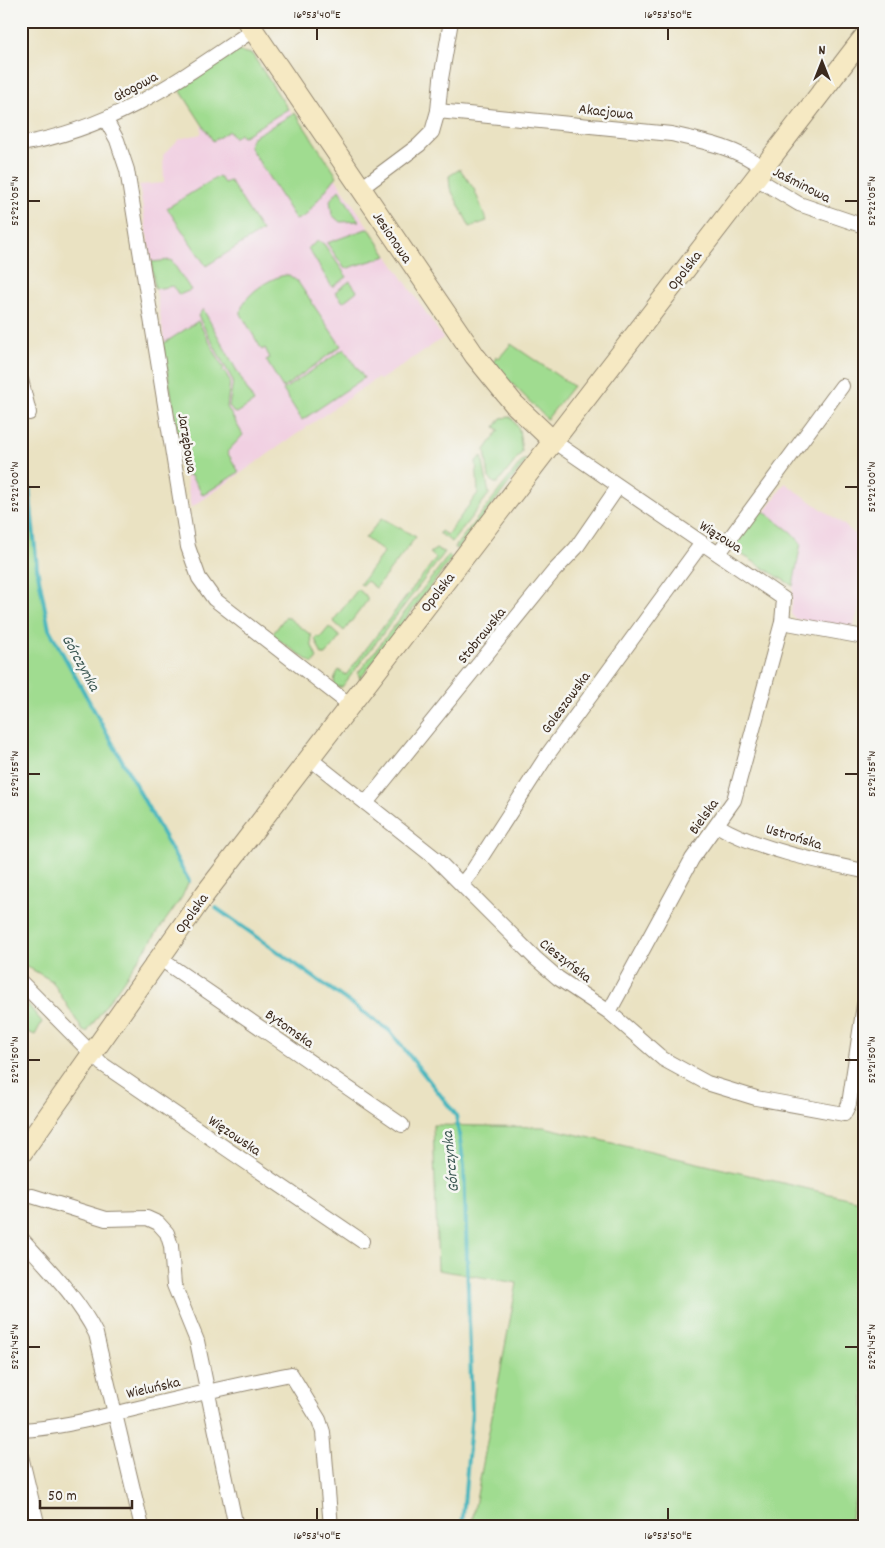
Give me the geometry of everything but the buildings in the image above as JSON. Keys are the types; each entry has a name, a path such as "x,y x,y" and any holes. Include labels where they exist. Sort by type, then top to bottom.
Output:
{"street":[{"path":"360,188 419,145 432,132 438,111 441,79 452,21"},
{"name":"Głogowa","path":"21,144 64,135 106,120 167,88 250,26"},
{"name":"Jesionowa","path":"250,26 488,373 514,404 553,441"},
{"name":"Opolska","path":"21,1154 205,894 864,37"},
{"name":"Akacjowa","path":"438,111 671,134 701,140 751,158 759,173"},
{"name":"Jarzębowa","path":"106,120 117,140 129,178 188,547 193,566 214,599 350,705"},
{"name":"Jaśminowa","path":"759,173 799,204 864,226"},
{"path":"21,380 29,413"},
{"path":"719,553 842,386"},
{"name":"Wiązowa","path":"553,441 784,599 782,622"},
{"name":"Stobrawska","path":"366,803 554,570 576,548 618,487"},
{"name":"Goleszowska","path":"462,884 548,754 702,544"},
{"path":"782,622 864,637"},
{"name":"Bielska","path":"610,1012 692,860 734,800 782,622"},
{"name":"Cieszyńska","path":"309,758 435,858 558,978 610,1012 663,1059 706,1083 756,1098 844,1114 849,1104 864,1005"},
{"name":"Ustrońska","path":"717,825 730,834 800,856 864,871"},
{"name":"Bytomska","path":"159,958 402,1125"},
{"name":"Więzowska","path":"21,982 102,1064 362,1241"},
{"path":"21,1197 32,1196 106,1219 147,1218 163,1228 171,1246 174,1285 193,1328 236,1527"},
{"path":"21,1238 62,1283 91,1324 102,1354 114,1413 142,1527"},
{"name":"Wieluńska","path":"21,1430 42,1429 291,1374 323,1432 331,1527"},
{"path":"21,1456 38,1527"}],"shaded area":[{"path":"237,51 252,54 443,338 380,380 377,378 191,508 139,185 164,183 163,155 179,139 201,134 202,124 180,90"},
{"path":"785,483 843,524 864,542 864,591 853,629 795,619 791,614 793,586 736,551 734,545 759,508 765,512"}],"green space":[{"path":"237,51 252,54 288,109 242,137 240,134 234,138 229,131 213,141 180,90"},
{"path":"295,113 337,176 305,216 296,220 249,146 253,137"},
{"path":"460,169 474,189 487,221 470,227 450,188 449,176"},
{"path":"219,176 224,183 230,181 262,231 206,266 167,208"},
{"path":"339,190 359,221 340,222 332,215 330,200"},
{"path":"369,228 387,256 345,269 327,243"},
{"path":"318,241 324,244 347,277 332,287 308,248"},
{"path":"171,260 191,290 179,295 173,286 155,289 151,262"},
{"path":"289,275 298,282 341,346 283,388 266,360 270,358 265,348 262,350 241,314 242,307 251,294 275,278"},
{"path":"350,281 357,291 343,302 335,292"},
{"path":"203,309 254,402 237,413 233,412 229,406 233,381 198,316"},
{"path":"198,321 224,369 222,371 225,372 230,381 227,407 243,435 227,452 239,472 203,495 190,475 185,476 163,344"},
{"path":"511,344 573,386 547,419 493,364 496,356 499,358"},
{"path":"344,349 364,378 302,420 283,390"},
{"path":"511,417 519,429 522,452 498,483 494,483 489,478 485,450 499,430 495,427 501,418"},
{"path":"21,432 27,465 37,568 49,629 189,881 182,897 87,1032 83,1031 52,981 21,963"},
{"path":"482,456 489,494 452,542 439,533 441,531 447,535 478,493 476,461"},
{"path":"523,460 527,460 458,549 454,548"},
{"path":"759,508 791,532 801,543 793,586 736,551 734,545 736,540"},
{"path":"382,518 416,537 376,588 367,581 363,585 360,584 384,552 365,538"},
{"path":"436,549 445,552 342,687 335,687 334,682 339,670 346,675 436,558 430,553"},
{"path":"449,555 452,558 360,679 358,673"},
{"path":"358,589 367,597 367,601 344,631 333,621"},
{"path":"286,616 311,635 312,646 317,658 313,664 272,635"},
{"path":"329,627 340,637 326,655 322,655 315,639 317,636 320,638"},
{"path":"21,996 42,1022 35,1035 21,1029"},
{"path":"433,1125 544,1127 864,1202 864,1456 849,1527 471,1527 517,1283 438,1270"}],"waterway":[{"name":"Górczynka","path":"21,432 27,465 37,568 49,629 189,881"},
{"name":"Górczynka","path":"216,908 390,1031 456,1115 464,1166 472,1412 462,1527"}]}
